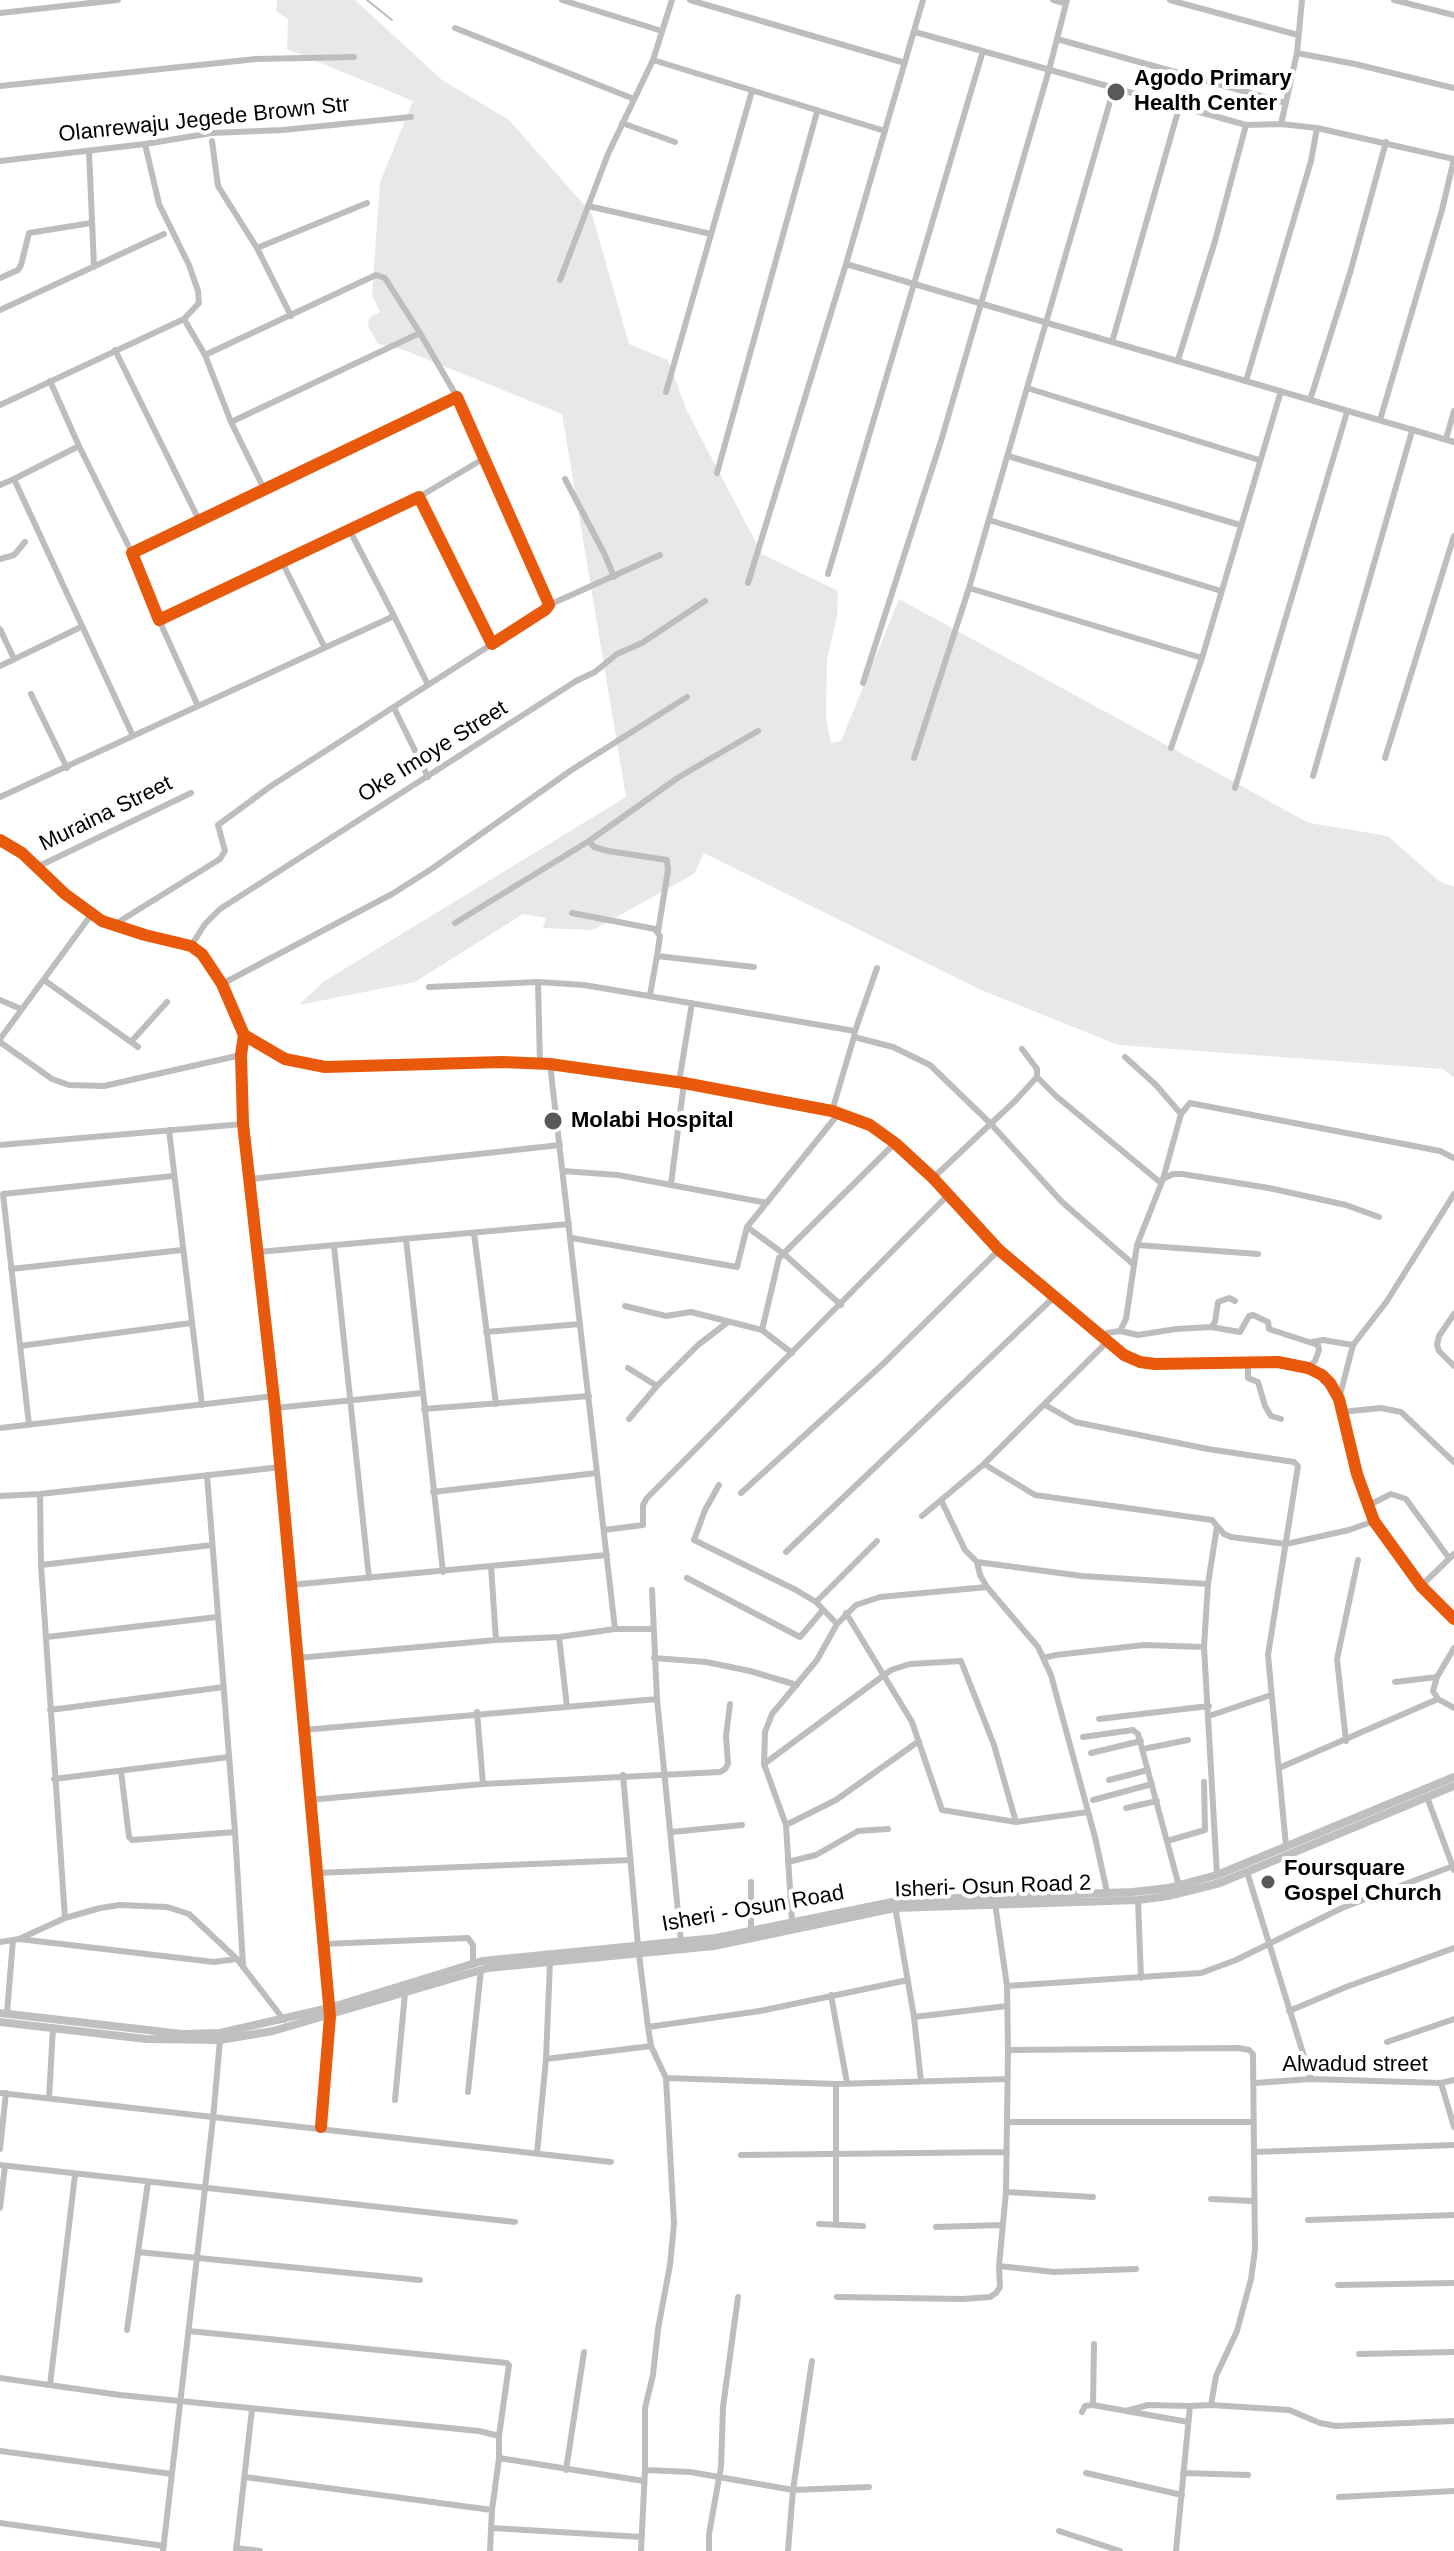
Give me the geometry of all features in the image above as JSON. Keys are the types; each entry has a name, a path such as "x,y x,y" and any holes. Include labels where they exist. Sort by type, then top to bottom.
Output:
{"main road":[{"name":"Isheri - Osun Road","path":"4,2013 182,2034 220,2033 330,2012 520,1956 638,1950 895,1904 1133,1892 1179,1886 1217,1875 1454,1777"},
{"name":"Isheri- Osun Road 2","path":"0,2022 146,2039 220,2040 273,2031 330,2012 405,1993 477,1967 726,1944 895,1904 1138,1900 1200,1889 1454,1786"}],"street":[{"path":"0,13 118,0"},
{"path":"562,0 662,31"},
{"path":"560,280 622,123 653,60 672,0"},
{"path":"690,0 905,63"},
{"path":"748,583 923,0"},
{"path":"863,683 941,441 1049,70 1066,2 1053,0"},
{"path":"1170,0 1298,35"},
{"path":"1281,124 1297,53 1302,0"},
{"path":"1394,0 1454,15"},
{"path":"455,28 634,99"},
{"path":"915,32 1246,125 1281,124 1317,128 1454,159 1380,420"},
{"path":"1057,39 1286,103"},
{"path":"828,574 983,51"},
{"path":"1297,53 1454,88"},
{"path":"0,86 256,59 354,57"},
{"path":"653,60 885,131"},
{"path":"914,758 969,588 1114,88"},
{"path":"666,392 752,91"},
{"path":"1112,342 1179,108"},
{"path":"717,473 817,112"},
{"name":"Olanrewaju Jegede Brown Str","path":"0,161 212,133 283,130 411,117"},
{"path":"622,123 675,142"},
{"path":"1178,360 1215,241 1246,125"},
{"path":"1246,381 1311,161 1317,128"},
{"path":"212,141 218,186 257,248 291,316"},
{"path":"1310,400 1350,273 1386,142"},
{"path":"0,405 184,319 199,303 200,297 189,265 159,204 145,144"},
{"path":"89,151 94,267"},
{"path":"257,248 367,203"},
{"path":"588,206 711,234"},
{"path":"0,278 18,270 29,233 91,223"},
{"path":"0,310 164,234"},
{"path":"846,264 1454,442"},
{"path":"205,355 380,275 395,292 457,397 549,605"},
{"path":"184,319 205,355 231,422 264,489"},
{"path":"231,422 420,333"},
{"path":"115,350 199,520"},
{"path":"50,381 132,553 198,706"},
{"path":"1027,388 1259,460"},
{"path":"1171,748 1202,658 1281,391"},
{"path":"132,553 457,397"},
{"path":"1446,439 1454,411"},
{"path":"1235,788 1347,412"},
{"path":"1313,776 1412,431"},
{"path":"0,485 79,446"},
{"path":"1008,456 1240,525"},
{"path":"159,620 419,497 483,459"},
{"path":"14,479 133,736"},
{"path":"565,479 614,577"},
{"path":"419,497 492,644"},
{"path":"989,520 1221,591"},
{"path":"350,531 428,685"},
{"path":"1385,758 1454,536"},
{"path":"0,559 14,555 25,542"},
{"path":"112,926 220,859 225,851 218,825 271,786 549,605 660,555"},
{"path":"282,562 324,646"},
{"path":"969,588 1202,658"},
{"name":"Oke Imoye Street","path":"191,946 205,924 220,909 576,681 595,672 617,654 639,645 705,601"},
{"path":"0,797 394,616"},
{"path":"0,666 81,627"},
{"path":"0,629 14,659"},
{"path":"31,694 67,768"},
{"path":"222,984 392,894 570,771 687,697"},
{"path":"394,708 428,777"},
{"path":"455,923 589,841 679,777 758,731"},
{"name":"Muraina Street","path":"37,867 191,793"},
{"path":"0,840 22,853 91,915 112,926 191,946 202,954 222,984 244,1035 241,1055 243,1124 281,1467 330,2012 321,2127"},
{"path":"589,841 594,847 608,851 667,860 650,995"},
{"path":"572,913 658,932"},
{"path":"91,915 0,1040 52,1079 69,1085 104,1086 241,1055"},
{"path":"657,956 754,967"},
{"path":"572,1238 733,1267 739,1263 747,1227 835,1112 854,1034 877,968"},
{"path":"44,980 134,1044 167,1002"},
{"path":"538,982 540,1063"},
{"path":"429,987 538,982 650,995 854,1034 893,1047 930,1065 991,1124 1062,1202 1133,1264"},
{"path":"0,1000 21,1009"},
{"path":"671,1184 692,1003"},
{"path":"244,1035 285,1059 325,1067 502,1062 550,1064 682,1082 835,1112 870,1125 933,1178 999,1250 1124,1355 1140,1362 1194,1365 1278,1362 1308,1368 1322,1375 1339,1399 1367,1506 1374,1521 1421,1586 1454,1619"},
{"path":"933,1178 1037,1077 1037,1069 1022,1049"},
{"path":"1125,1057 1156,1085 1181,1114"},
{"path":"550,1064 615,1629"},
{"path":"1037,1077 1162,1181"},
{"path":"1120,1331 1126,1319 1137,1245 1162,1181 1181,1114 1190,1103 1412,1145 1440,1151 1454,1158"},
{"path":"0,1145 243,1124"},
{"path":"169,1130 202,1405"},
{"path":"762,1330 777,1263 895,1143"},
{"path":"251,1179 560,1145"},
{"path":"563,1171 618,1175 767,1203"},
{"path":"1162,1181 1173,1174 1182,1174 1269,1188 1346,1205 1379,1217"},
{"path":"29,1425 3,1194 173,1176"},
{"path":"604,1530 643,1525 643,1505 647,1498 949,1194"},
{"path":"1339,1399 1353,1345 1387,1301 1454,1194"},
{"path":"258,1252 569,1224"},
{"path":"747,1227 784,1254 841,1305"},
{"path":"474,1233 496,1404"},
{"path":"406,1239 443,1572"},
{"path":"1137,1245 1258,1254"},
{"path":"334,1246 369,1578"},
{"path":"11,1269 182,1250"},
{"path":"741,1493 883,1364 999,1250"},
{"path":"786,1552 1054,1297"},
{"path":"1211,1327 1215,1322 1218,1302 1229,1298 1235,1301"},
{"path":"625,1306 666,1316 691,1312 762,1330 792,1353"},
{"path":"1454,1314 1439,1336 1437,1345 1454,1366"},
{"path":"922,1516 942,1502 1045,1405 1107,1333 1120,1331 1138,1335 1211,1327 1240,1332 1249,1316 1253,1315 1268,1322 1269,1329 1318,1345 1319,1350 1308,1368"},
{"path":"629,1419 698,1345 728,1322"},
{"path":"20,1346 191,1323"},
{"path":"486,1332 580,1324"},
{"path":"1312,1342 1323,1340 1353,1345"},
{"path":"1248,1363 1248,1378 1258,1382 1271,1416 1281,1419"},
{"path":"628,1368 657,1386"},
{"path":"275,1408 422,1393"},
{"path":"0,1428 274,1396"},
{"path":"424,1409 589,1396"},
{"path":"1045,1405 1075,1422 1208,1449 1294,1462 1298,1471 1268,1655 1286,1846"},
{"path":"1341,1412 1381,1408 1401,1412 1454,1462"},
{"path":"984,1464 1035,1495 1212,1520 1224,1534 1231,1537 1286,1544 1374,1521"},
{"path":"0,1496 281,1467"},
{"path":"433,1492 597,1473"},
{"path":"207,1475 235,1832 240,1962"},
{"path":"719,1485 705,1510 694,1540 796,1590 816,1602 837,1624"},
{"path":"40,1494 41,1565 65,1918"},
{"path":"1367,1506 1391,1494 1406,1499 1452,1556 1421,1586"},
{"path":"942,1502 965,1550 977,1562 987,1587 1038,1647 1051,1675 1107,1892"},
{"path":"1217,1526 1208,1584 1204,1647 1217,1875"},
{"path":"816,1602 877,1541"},
{"path":"41,1565 212,1545"},
{"path":"290,1585 607,1555"},
{"path":"1346,1741 1337,1659 1358,1560"},
{"path":"977,1562 1082,1576 1208,1584"},
{"path":"491,1566 496,1640"},
{"path":"687,1578 800,1637 823,1610"},
{"path":"792,1922 786,1825 764,1764 765,1732 772,1714 817,1660 846,1613 866,1600 987,1587"},
{"path":"652,1590 657,1699 681,1942"},
{"path":"846,1613 907,1712 942,1810 1016,1822 1088,1812"},
{"path":"47,1637 217,1617"},
{"path":"297,1658 559,1637 615,1629 653,1629"},
{"path":"559,1637 567,1707"},
{"path":"1043,1658 1144,1645 1204,1647"},
{"path":"1454,1648 1437,1677 1433,1691 1438,1699 1454,1708"},
{"path":"654,1658 706,1662 797,1685"},
{"path":"764,1764 891,1670 910,1664 961,1661 994,1745 1016,1822"},
{"path":"1395,1682 1437,1677"},
{"path":"50,1710 224,1687"},
{"path":"1209,1716 1271,1695"},
{"path":"303,1730 477,1712 657,1699"},
{"path":"1279,1768 1438,1699"},
{"path":"309,1800 483,1784 720,1772 725,1769 730,1704"},
{"path":"1099,1719 1209,1706"},
{"path":"477,1712 483,1784"},
{"path":"1083,1737 1133,1730 1138,1734 1179,1886"},
{"path":"1143,1749 1188,1740"},
{"path":"786,1825 824,1807 919,1741"},
{"path":"1091,1753 1141,1741"},
{"path":"54,1779 229,1757"},
{"path":"1109,1780 1148,1770"},
{"path":"121,1771 129,1837 132,1840 235,1832"},
{"path":"623,1775 648,2027 651,2046 666,2078 674,2224 653,2375 645,2408 641,2551"},
{"path":"1167,1841 1205,1830 1204,1782"},
{"path":"1093,1800 1152,1784"},
{"path":"1007,1986 1201,1973 1236,1960 1342,1908 1453,1868 1427,1797"},
{"path":"1126,1808 1157,1801"},
{"path":"672,1832 742,1825"},
{"path":"788,1862 816,1855 858,1831 888,1829"},
{"path":"317,1873 630,1860"},
{"path":"1247,1872 1311,2079"},
{"path":"751,1882 751,1932"},
{"path":"1138,1900 1141,1978"},
{"path":"837,2297 990,2297 1000,2287 1006,2192 1008,2050 1007,1986 995,1903"},
{"path":"895,1904 921,2081"},
{"path":"16,1940 65,1918 120,1905 167,1907 189,1914 240,1962 284,2020"},
{"path":"324,1944 468,1938 473,1945 477,1967 468,2092"},
{"path":"0,1942 16,1940 214,1962 240,1962"},
{"path":"4,2013 16,1940"},
{"path":"1289,2011 1454,1948"},
{"path":"537,2153 546,2059 550,1962"},
{"path":"648,2027 760,2011 908,1980"},
{"path":"395,2100 405,1993"},
{"path":"831,1995 847,2083"},
{"path":"914,2017 1007,2006"},
{"path":"1387,2042 1454,2019"},
{"path":"49,2098 53,2028"},
{"path":"0,2523 163,2549 206,2188 220,2040"},
{"path":"546,2059 651,2046"},
{"path":"1008,2050 1244,2048 1253,2054 1255,2250 1237,2331 1216,2376 1211,2405"},
{"path":"666,2078 836,2084 1007,2079"},
{"name":"Alwadud street","path":"1255,2083 1311,2079 1441,2083 1454,2080"},
{"path":"1441,2083 1454,2127"},
{"path":"836,2084 836,2224"},
{"path":"0,2149 3,2093 611,2162"},
{"path":"1008,2122 1254,2122"},
{"path":"1254,2152 1454,2145"},
{"path":"741,2155 1007,2152"},
{"path":"0,2208 2,2165 515,2222"},
{"path":"50,2385 75,2175"},
{"path":"127,2330 148,2182"},
{"path":"1006,2192 1093,2197"},
{"path":"1211,2199 1253,2201"},
{"path":"1308,2220 1454,2215"},
{"path":"819,2224 863,2226"},
{"path":"936,2227 1002,2225"},
{"path":"138,2252 420,2280"},
{"path":"999,2266 1054,2272 1136,2269"},
{"path":"1338,2285 1454,2283"},
{"path":"709,2551 717,2476 721,2467 723,2407 738,2297"},
{"path":"189,2331 507,2363 490,2551"},
{"path":"1093,2405 1094,2344"},
{"path":"566,2470 584,2352"},
{"path":"1359,2354 1454,2352"},
{"path":"788,2551 793,2490 812,2361"},
{"path":"0,2378 182,2402 479,2431 499,2436"},
{"path":"1082,2412 1085,2406 1093,2405 1188,2422"},
{"path":"1122,2412 1148,2405 1211,2405 1289,2410 1336,2426 1454,2421"},
{"path":"1176,2551 1190,2406"},
{"path":"252,2409 236,2550 260,2551"},
{"path":"0,2451 172,2474"},
{"path":"499,2458 644,2481"},
{"path":"645,2470 717,2476 793,2490 869,2487"},
{"path":"1086,2473 1182,2495"},
{"path":"1183,2473 1248,2475"},
{"path":"245,2477 492,2510"},
{"path":"1339,2497 1454,2491"},
{"path":"492,2528 642,2537"},
{"path":"1059,2531 1120,2551"}],"shaded area":[{"path":"277,0 355,0 442,80 509,120 592,214 629,344 668,360 687,411 762,554 838,591 837,616 827,660 826,718 831,743 841,741 899,599 1309,823 1388,836 1439,881 1454,887 1454,1078 1443,1069 1118,1045 979,989 704,853 694,874 593,930 543,928 546,918 523,914 415,982 299,1005 323,982 626,797 562,414 404,350 378,344 368,326 369,318 380,312 372,295 380,182 413,101 287,49 288,19 276,11"}],"waterway":[{"path":"367,0 392,20"}],"cycle path":[{"path":"457,397 548,602 545,610 492,644 419,497 159,620 132,553 457,397"},
{"path":"0,840 22,853 65,894 102,921 191,946 202,954 222,984 244,1035 285,1059 325,1067 502,1062 550,1064 684,1083 832,1111 870,1125 933,1178 999,1250 1124,1355 1155,1364 1278,1362 1308,1368 1322,1375 1339,1399 1357,1474 1374,1521 1421,1586 1454,1619"},
{"path":"244,1035 241,1055 243,1124 275,1408 330,2016 321,2127"}],"place":[{"name":"Agodo Primary Health Center","path":"1116,92"},
{"name":"Molabi Hospital","path":"553,1121"},
{"name":"Foursquare Gospel Church","path":"1268,1882"}]}
